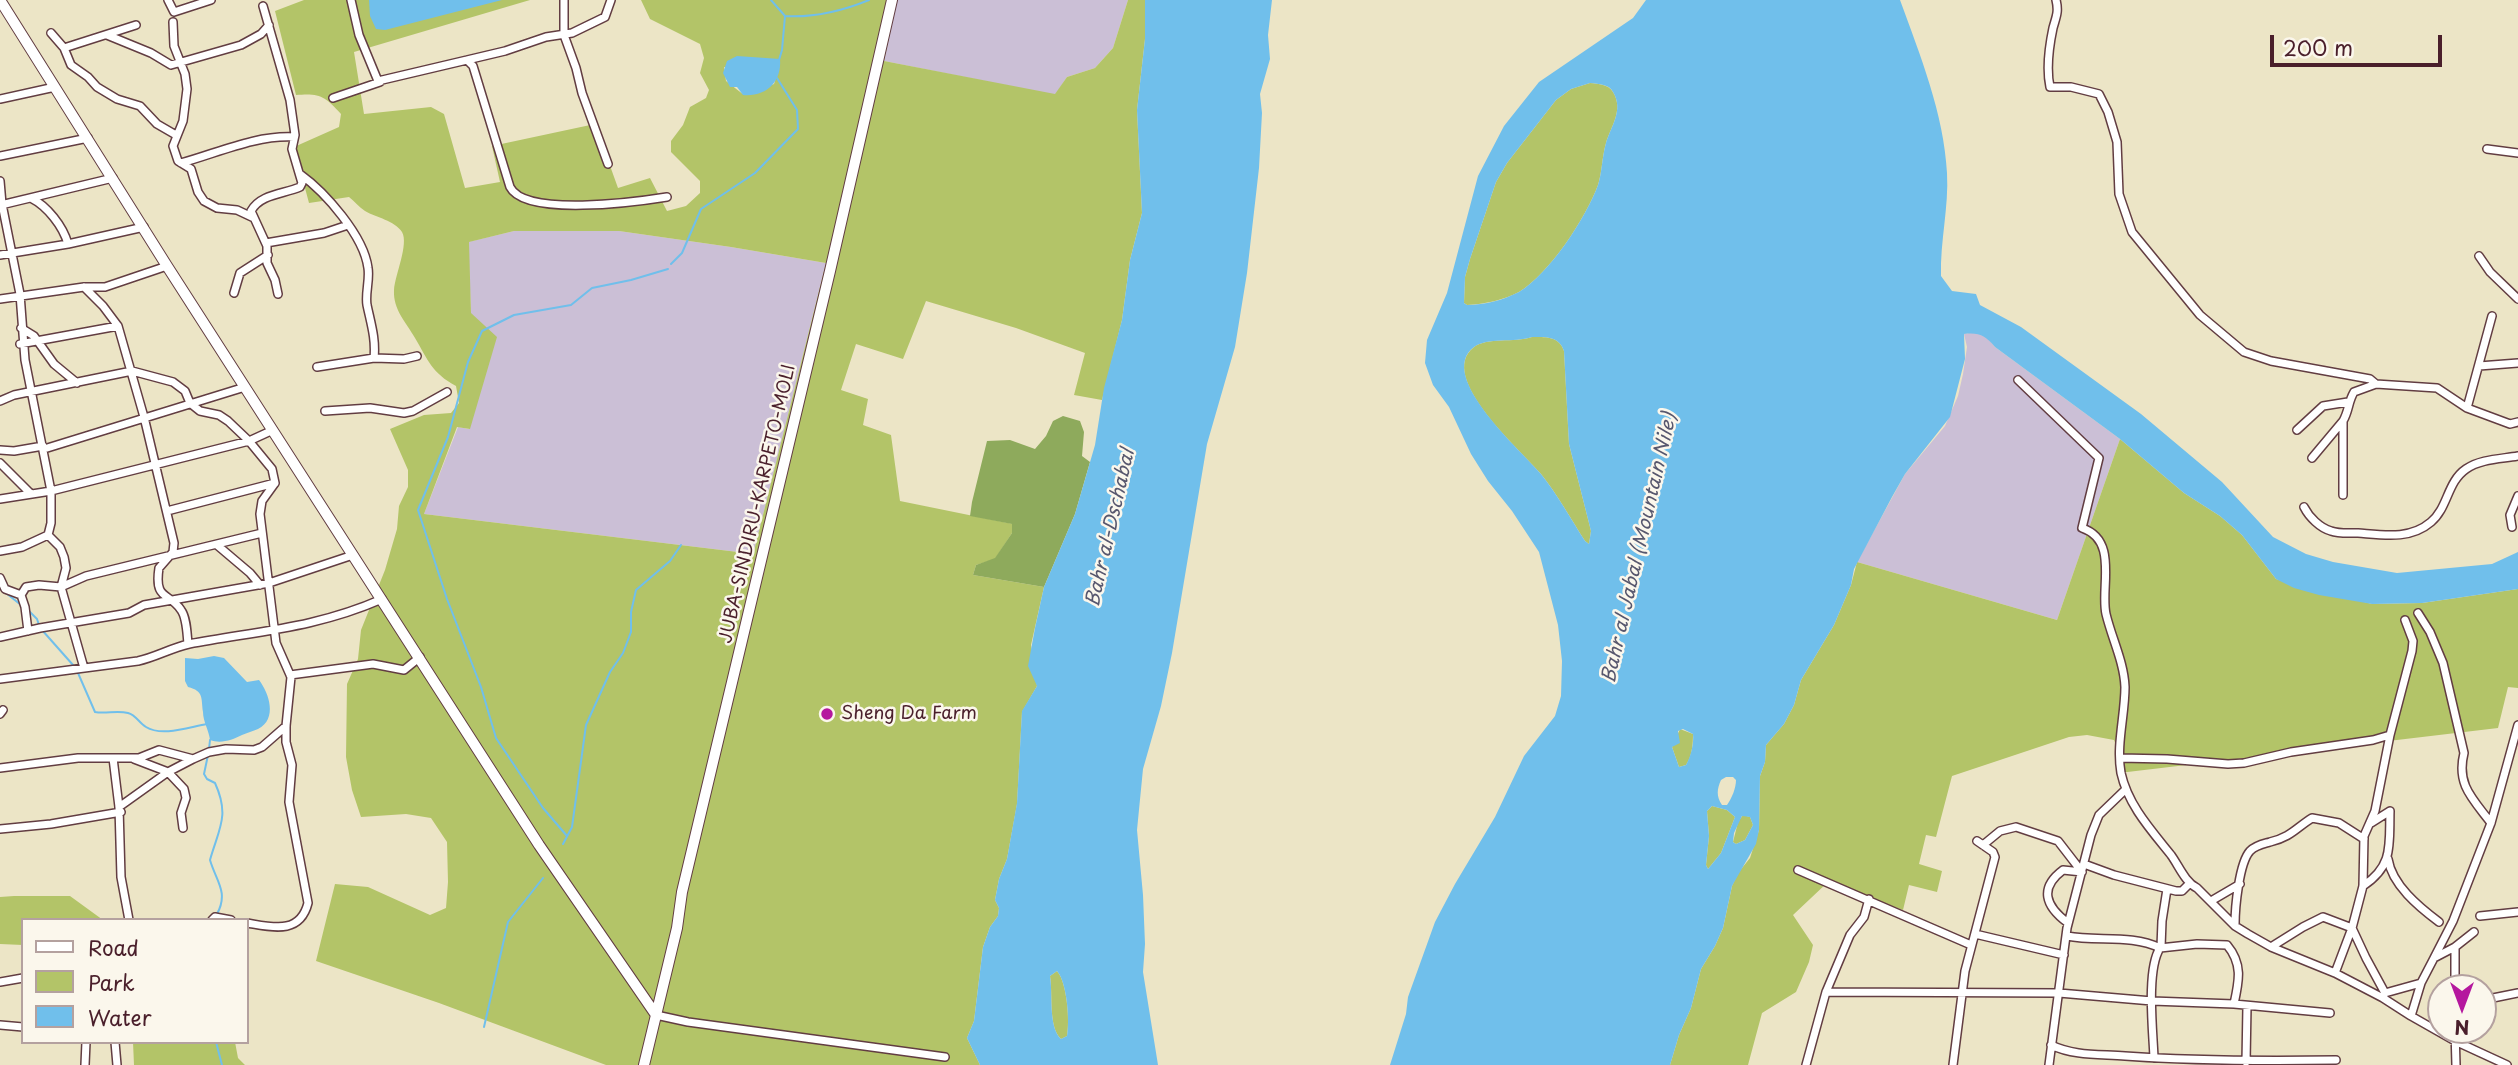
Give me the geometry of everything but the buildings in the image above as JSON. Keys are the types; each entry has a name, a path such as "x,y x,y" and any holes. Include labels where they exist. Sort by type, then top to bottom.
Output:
{"main road":[{"name":"JUBA-SINDIRU-KARPETO-MOLI","path":"644,1065 677,928 682,892 892,0"},
{"path":"4,1 167,266 554,867 656,1015"}],"street":[{"path":"169,0 174,12 211,0"},
{"path":"351,0 364,49 380,82"},
{"path":"333,98 380,82 582,29 605,17 611,0"},
{"path":"2056,0 2059,10 2053,28 2048,63 2050,86 2071,86 2099,94 2108,112 2117,142 2119,194 2133,232 2200,315 2244,352 2271,360 2370,379 2376,384"},
{"path":"565,1 564,35 608,164"},
{"path":"237,210 300,187 302,183 292,149 294,137 290,100 263,6"},
{"path":"173,22 174,46 185,74 186,99 174,152 180,163 191,169 204,201 217,208 237,210 254,218"},
{"path":"64,48 85,39 136,25"},
{"path":"107,35 151,52 168,64 241,46 261,34 269,25"},
{"path":"51,33 64,48 71,65 97,87 117,99 141,106 157,124 176,135"},
{"path":"467,61 473,66 509,187 518,198 542,204 574,206 667,197"},
{"path":"0,99 55,87"},
{"path":"180,163 238,145 279,137 294,137"},
{"path":"0,156 88,138"},
{"path":"2487,149 2518,153"},
{"path":"299,173 321,190 348,225 367,261 367,305 375,336 374,358"},
{"path":"1,205 113,178"},
{"path":"0,181 1,205 20,294 21,344 33,392 51,491 51,523 48,535 28,545 0,551"},
{"path":"31,198 46,208 63,230 68,244"},
{"path":"254,205 251,211 265,243 268,267 278,294"},
{"path":"265,243 324,233 348,225"},
{"path":"0,255 68,244 144,227"},
{"path":"234,293 240,273 268,256"},
{"path":"2479,256 2490,272 2518,299"},
{"path":"0,299 20,294 105,287 167,266"},
{"path":"84,287 118,326 132,370 174,549 159,568 161,594 183,612 188,644"},
{"path":"2468,408 2492,316"},
{"path":"21,344 118,326"},
{"path":"21,328 40,341 61,371 77,383"},
{"path":"317,367 374,358 404,359 417,356"},
{"path":"2479,366 2518,363"},
{"path":"0,401 14,395 132,370 173,383 185,391 190,403 200,411 219,415 228,421 272,469 275,483 262,501 260,514 274,632 278,650 290,675 286,742 292,765 291,813 308,903 305,915 297,923 278,927 248,923"},
{"path":"2345,375 2354,392"},
{"path":"2018,380 2099,458 2082,528 2094,534 2104,552 2105,608 2124,683 2120,758 2126,789 2146,823 2189,884 2211,901 2235,926 2271,947 2384,995 2427,1025"},
{"path":"2312,458 2343,421 2354,392 2376,384 2437,387 2468,408 2514,423 2518,428"},
{"path":"0,450 44,448 245,387"},
{"path":"325,411 370,408 404,413 413,411 447,392"},
{"path":"2297,430 2323,406 2348,402"},
{"path":"2343,421 2343,495"},
{"path":"0,499 51,491 156,466 249,441 274,430"},
{"path":"2304,507 2309,517 2335,533 2391,536 2415,532 2431,523 2439,514 2452,484 2465,469 2475,464 2518,456"},
{"path":"0,463 31,494"},
{"path":"167,511 275,483"},
{"path":"2512,527 2510,515 2518,496"},
{"path":"21,594 26,587 61,587 86,576 262,533"},
{"path":"48,535 60,547 64,557 66,568 61,587 84,668"},
{"path":"216,545 250,573 260,585"},
{"path":"0,637 129,613 144,605 260,585 353,555"},
{"path":"0,578 5,589 21,594"},
{"path":"21,594 28,631"},
{"path":"0,679 138,662 188,644 274,632 348,614 382,599"},
{"path":"2418,612 2430,632 2442,663 2464,753 2461,766 2464,788 2491,822"},
{"path":"2335,973 2352,928 2363,886 2364,839 2375,811 2413,641 2405,620"},
{"path":"290,675 373,664 404,670 420,657"},
{"path":"2411,1016 2421,983 2453,921 2491,822 2518,725"},
{"path":"0,830 51,824 120,810 168,772 193,759 226,749 259,749 286,726"},
{"path":"2120,758 2244,763 2390,735"},
{"path":"0,768 78,758 134,758 159,750 193,759"},
{"path":"113,758 120,810 121,877 129,918"},
{"path":"134,758 168,772 186,792 181,813 183,828"},
{"path":"2049,1065 2068,923 2083,868 2099,815 2126,789"},
{"path":"2371,824 2390,811 2390,871 2424,912 2439,922"},
{"path":"2235,926 2236,893 2241,884 2245,860 2251,850 2297,832 2312,818 2339,823 2364,839"},
{"path":"1954,1065 1971,945 1995,858 1993,852 1980,843 2000,831 2017,827 2058,841 2083,868"},
{"path":"2363,886 2376,877 2388,858"},
{"path":"2068,923 2050,905 2047,898 2052,878 2063,870 2083,868 2182,891 2189,884"},
{"path":"1798,870 1971,945"},
{"path":"2211,901 2241,884"},
{"path":"2154,1058 2152,1001 2155,957 2161,948 2167,889"},
{"path":"1806,1065 1826,992 1850,935 1864,917 1869,900"},
{"path":"2480,916 2518,912"},
{"path":"2271,947 2323,917 2352,928 2384,995"},
{"path":"2434,958 2455,947 2474,932"},
{"path":"1975,934 2064,955"},
{"path":"2067,936 2129,940 2161,948 2197,944 2227,945 2237,957 2239,978 2234,1004"},
{"path":"2455,947 2455,974"},
{"path":"0,982 21,978"},
{"path":"2384,995 2421,983"},
{"path":"1826,992 2059,993 2330,1013"},
{"path":"2497,997 2518,993"},
{"path":"2246,1006 2246,1062"},
{"path":"656,1015 688,1022 945,1057"},
{"path":"0,1025 21,1027"},
{"path":"85,1065 86,1044"},
{"path":"115,1044 117,1065"},
{"path":"2455,1044 2456,1065"},
{"path":"2461,1044 2504,1065"},
{"path":"2050,1045 2075,1053 2154,1058 2246,1062 2336,1060"}],"shaded area":[{"path":"897,0 1128,0 1113,48 1095,68 1067,77 1055,95 884,61"},
{"path":"514,231 619,231 826,263 754,551 746,553 424,514 458,427 469,429 471,313 468,242"},
{"path":"1974,332 1987,337 1995,347 2120,439 2057,620 1857,562 1905,474 1945,426 1958,396 1963,374 1967,347 1964,334"}],"green space":[{"path":"304,0 530,0 354,52 364,114 431,107 444,114 465,188 500,182 492,146 595,124 618,188 650,178 667,211 686,206 700,193 700,181 671,152 671,141 683,125 690,107 706,98 709,90 700,73 704,58 700,44 650,19 641,0 897,0 884,61 1055,94 1067,77 1095,68 1113,48 1128,0 1145,0 1145,39 1137,110 1142,213 1130,260 1122,320 1102,400 1074,395 1085,353 1016,328 926,301 903,359 856,344 841,390 868,399 863,425 891,435 900,501 1013,524 1012,533 995,559 976,565 973,575 1044,587 1031,645 1037,686 1022,712 1017,804 1007,859 995,900 999,908 998,916 990,927 983,947 974,1021 967,1038 980,1065 606,1065 316,961 335,884 368,887 430,915 446,908 447,842 431,818 406,814 361,817 352,790 346,757 347,684 358,659 361,630 385,570 397,529 399,506 408,487 408,470 390,429 424,415 451,413 459,403 456,386 431,365 396,304 394,290 404,244 399,228 365,211 349,197 309,203 294,147 339,127 341,114 321,97 296,95 275,11","holes":["724,67 775,81 774,84 744,95 726,81","514,231 619,231 826,263 754,551 746,553 424,514 457,427 470,429 497,337 471,313 469,242"]},
{"path":"1590,83 1609,87 1616,99 1617,112 1605,148 1598,185 1585,213 1554,259 1531,284 1507,297 1467,305 1464,303 1465,277 1496,182 1507,163 1556,100 1571,89"},
{"path":"1532,337 1555,340 1564,351 1569,444 1591,531 1589,544 1541,474 1486,414 1473,395 1465,376 1465,360 1479,344"},
{"path":"1063,416 1080,421 1084,432 1082,456 1090,462 1075,514 1044,587 973,575 976,565 995,558 1012,533 1012,524 970,516 987,441 1010,440 1035,449 1046,436 1053,421"},
{"path":"2120,439 2184,493 2220,516 2242,535 2276,579 2372,604 2422,603 2518,589 2518,688 2508,687 2498,728 2119,773 2118,750 2114,740 2087,735 2069,737 1952,776 1936,837 1926,835 1919,864 1942,871 1937,892 1909,885 1903,910 1828,882 1793,915 1813,945 1809,962 1796,992 1762,1013 1748,1065 1670,1065 1691,1008 1701,969 1723,928 1732,886 1750,858 1759,830 1760,776 1765,762 1766,745 1784,724 1794,705 1801,680 1834,625 1851,585 1857,562 2057,620"},
{"path":"1680,729 1693,734 1693,738 1688,762 1679,767 1672,747"},
{"path":"1712,806 1727,810 1735,817 1721,853 1708,869 1707,811"},
{"path":"1743,815 1750,817 1753,825 1745,840 1736,844 1733,842 1738,822"},
{"path":"70,896 100,918 21,918 21,945 0,944 0,897"},
{"path":"1057,971 1063,984 1068,1012 1067,1036 1061,1039 1054,1026 1050,976"},
{"path":"133,1044 235,1044 238,1058 245,1065 134,1065"}],"water":[{"path":"369,0 502,0 385,30 376,29 370,16"},
{"name":"Bahr al-Dschabal","path":"1145,0 1272,0 1268,35 1270,59 1260,94 1262,113 1259,168 1235,347 1207,444 1172,653 1161,706 1143,769 1137,830 1143,895 1143,972 1158,1065 980,1065 967,1038 974,1021 983,947 990,927 998,916 999,908 995,900 1007,859 1017,803 1022,711 1037,686 1028,666 1035,628 1044,587 1075,514 1095,445 1104,388 1122,320 1130,260 1142,213 1137,110 1145,39","holes":["1057,971 1067,1002 1068,1021 1067,1036 1061,1039 1054,1026 1050,976"]},
{"name":"Bahr al Jabal (Mountain Nile)","path":"1646,0 1900,0 1930,85 1945,151 1947,186 1941,276 1952,291 1976,294 1980,305 2021,327 2141,414 2222,482 2273,537 2306,554 2333,562 2397,573 2492,564 2518,552 2518,589 2422,603 2372,604 2294,588 2276,579 2242,535 2220,516 2184,493 2120,439 1985,338 1978,334 1964,334 1965,359 1950,417 1905,474 1892,497 1854,569 1851,585 1834,625 1801,680 1794,705 1784,724 1766,745 1765,762 1760,776 1759,830 1756,844 1732,886 1723,928 1701,969 1691,1008 1670,1065 1390,1065 1406,1014 1408,997 1435,922 1495,817 1524,756 1555,716 1561,696 1562,661 1558,625 1539,552 1488,481 1471,454 1449,407 1433,385 1425,363 1427,340 1447,293 1478,176 1504,126 1539,82 1633,18","holes":["1590,83 1600,84 1611,89 1616,99 1616,118 1606,143 1599,180 1592,198 1576,229 1531,284 1500,300 1467,305 1464,303 1465,277 1496,182 1507,163 1556,100 1571,89","1532,337 1551,338 1559,342 1564,351 1569,444 1591,531 1589,544 1541,474 1486,413 1465,376 1465,360 1474,347 1486,342","1683,729 1693,734 1691,754 1686,765 1679,767 1672,747 1680,743 1678,731","1726,777 1736,780 1727,805 1722,805 1718,796 1721,780","1712,806 1727,810 1735,817 1721,853 1708,869 1706,865 1709,836 1707,811","1742,816 1750,817 1753,825 1745,840 1736,844 1733,842"]},
{"path":"737,56 780,59 775,81 765,91 751,95 743,95 737,87 730,87 723,73 727,61"},
{"path":"185,658 224,658 247,682 259,680 270,706 270,713 264,725 222,741 210,740 201,696 188,687 185,681"}],"waterway":[{"path":"771,0 785,16 828,13 869,0"},
{"path":"779,60 785,16"},
{"path":"671,264 682,253 701,209 755,173 798,129 797,110 777,78"},
{"path":"567,836 543,808 496,738 481,687 447,599 418,510 448,437 468,362 482,331 514,315 571,305 592,288 668,269"},
{"path":"563,844 572,827 586,725 631,632 631,612 636,590 670,561 681,545"},
{"path":"6,593 21,605"},
{"path":"28,610 39,625"},
{"path":"42,630 73,665"},
{"path":"78,673 95,712 128,713 146,727 160,731 207,724"},
{"path":"209,749 210,740"},
{"path":"208,755 204,774 215,783 222,804 222,822 210,860 222,893 217,914"},
{"path":"484,1027 508,922 543,878"},
{"path":"217,1044 222,1065"}],"place":[{"name":"Sheng Da Farm","path":"827,714"}]}
